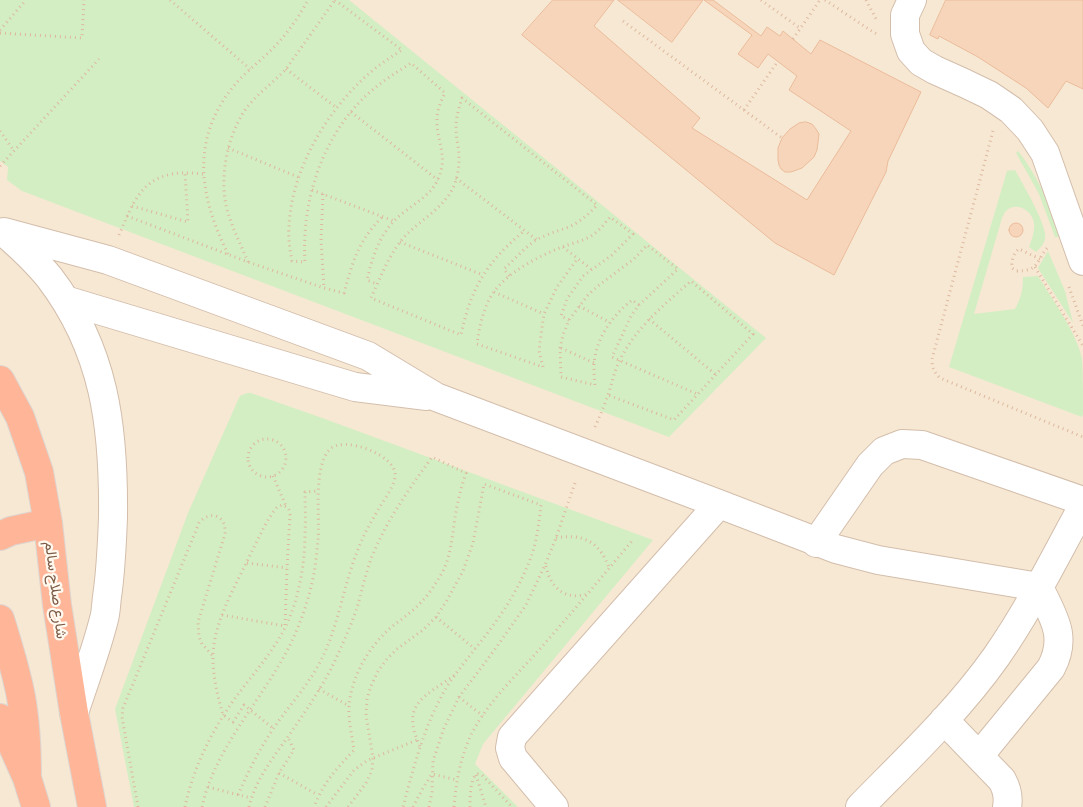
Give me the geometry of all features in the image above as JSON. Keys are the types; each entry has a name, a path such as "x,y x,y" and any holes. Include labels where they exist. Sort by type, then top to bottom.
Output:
{"highway":[{"name":"شارع صلاح سالم","path":"0,380 20,417 39,472 48,523 57,605 74,713 92,807"},
{"path":"0,536 11,531 48,523"},
{"path":"0,619 13,660 22,698 27,778"},
{"path":"0,718 27,778 36,807"}],"lane":[{"path":"912,0 905,16 905,34 911,51 922,62 935,70 989,95 1011,110 1030,130 1045,153 1079,250"},
{"path":"2,230 108,260 368,356 436,397 719,504 816,543 878,560 1039,587"},
{"path":"2,230 27,252 48,275 65,300 80,326 92,355 107,410 113,489 110,580 104,618 74,713"},
{"path":"65,300 355,387 436,397"},
{"path":"816,543 870,465 884,451 902,444 922,445 1083,501"},
{"path":"554,807 513,758 510,748 512,737 719,504"},
{"path":"860,807 944,720 994,659 1017,627 1083,506"},
{"path":"979,756 1056,658 1058,635 1056,624 1039,587"},
{"path":"944,720 1002,780 1008,797 1007,807"}],"path":[{"path":"0,32 26,0"},
{"path":"0,32 82,38 84,0"},
{"path":"170,0 250,69"},
{"path":"228,255 218,233 204,187 205,146 209,128 228,94 241,78 278,43 308,0"},
{"path":"248,262 226,208 223,183 228,148 232,135 243,113 263,90 286,70 335,0 402,50 363,79 336,108 307,156 298,178 290,212 289,245 292,262 305,262 305,235 312,190 325,152 351,112 376,86 411,63 445,93 436,117 443,160 442,169 438,180 429,192 394,221 378,242 367,280 377,284"},
{"path":"761,0 801,29"},
{"path":"793,40 820,0"},
{"path":"825,0 870,30 911,51"},
{"path":"623,21 782,138"},
{"path":"0,166 99,59"},
{"path":"744,110 778,61"},
{"path":"286,70 336,108"},
{"path":"509,276 504,269 536,240 571,226 585,217 597,205 462,98 457,112 456,128 459,158 452,189 442,203 400,242 371,298 461,335 469,302 483,275 493,261 524,231"},
{"path":"351,112 438,180"},
{"path":"994,127 932,359 932,366 940,378 1083,437"},
{"path":"0,131 14,151"},
{"path":"228,148 298,178"},
{"path":"132,206 188,222 185,173"},
{"path":"108,260 139,193 151,182 174,174 203,174"},
{"path":"456,178 536,240"},
{"path":"312,190 394,221"},
{"path":"323,194 321,240 324,288"},
{"path":"127,216 228,255 344,293 360,246 369,231 382,217"},
{"path":"569,320 561,316 567,299 583,276 612,255 634,234 610,217 594,235 563,246 527,264 509,276 489,299 477,344 543,367 539,351 544,314 557,287 578,258"},
{"path":"1040,259 1019,249 1016,251 1011,264 1013,270 1016,271 1030,270 1035,266 1040,259 1047,247 1053,243 1068,239 1079,250"},
{"path":"400,242 483,275"},
{"path":"639,305 632,300 609,322 597,350 594,363 594,385 561,377 560,348 562,335 569,320 588,295 634,259 647,245 678,269 639,305 631,316 612,356 697,394"},
{"path":"563,246 591,269"},
{"path":"1035,266 1083,346"},
{"path":"428,807 432,792 435,755 444,728 459,697 521,613 545,565 620,360 629,345 649,319 690,281 753,334 674,420 608,395"},
{"path":"494,292 544,314"},
{"path":"579,306 609,322"},
{"path":"649,319 715,374"},
{"path":"560,348 594,363"},
{"path":"270,439 278,442 284,448 285,464 281,472 273,476 265,477 257,474 251,468 248,460 249,452 254,444 261,440 270,439"},
{"path":"202,807 220,759 295,636 314,572 318,539 318,491 320,473 325,458 329,450 343,444 375,452 395,468 396,474 393,484 367,528 358,548 330,641 319,664 306,686 274,728 252,765 238,795"},
{"path":"249,807 260,779 319,690 332,667 356,610 380,538 395,510 432,456 466,473 456,510 449,555 443,571 434,586 421,602 373,647 362,664 354,683 349,706 354,750 326,781 314,807"},
{"path":"273,476 290,515 286,626"},
{"path":"348,807 366,783 372,770 374,758 366,715 367,699 371,686 378,671 387,659 397,649 423,630 436,617 446,602 463,571 473,543 484,484 541,505 532,556 521,582 507,606 440,699 420,746 403,807"},
{"path":"185,807 189,786 198,763 224,715 286,626 298,588 303,561 306,534 306,492 318,491"},
{"path":"274,728 244,705 233,722 224,715 215,681 213,656 222,615 246,563 274,511 282,505 287,506"},
{"path":"138,807 122,717 123,708 199,523 203,518 209,516 220,518 226,528 200,615 198,629 202,644 213,656"},
{"path":"556,538 579,537 590,542 599,548 606,558 609,569"},
{"path":"454,807 457,780 463,756 471,735 483,716 632,541"},
{"path":"246,563 287,568"},
{"path":"545,565 547,575 552,584 560,591 569,595 579,596 588,593"},
{"path":"222,615 286,626"},
{"path":"436,617 475,649"},
{"path":"420,746 412,725 416,706 421,700 457,673"},
{"path":"319,690 349,706"},
{"path":"459,697 483,716"},
{"path":"265,807 279,773 294,750 288,736"},
{"path":"326,807 354,770 374,758 417,740"},
{"path":"279,773 318,795"},
{"path":"432,774 457,780"},
{"path":"413,807 432,774"},
{"path":"470,807 472,779 476,774"},
{"path":"476,774 486,807"},
{"path":"476,774 482,775 512,807"},
{"path":"208,787 251,798"}],"shaded area":[{"path":"0,0 1083,0 1083,807 0,807"}],"green space":[{"path":"0,0 349,0 766,338 669,437 22,191 7,180 8,167 0,161"},
{"path":"1018,151 1032,171 1043,192 1059,237 1055,237 1039,194 1016,153"},
{"path":"1015,170 1039,215 1045,239 1042,246 1036,252 1029,247 1033,235 1033,218 1023,208 1014,207 1006,211 1002,218 974,314 1015,309 1023,286 1023,277 1038,276 1063,316 1079,349 1082,359 1082,417 949,367 1007,171"},
{"path":"1048,251 1065,291 1073,323 1038,268"},
{"path":"247,393 325,419 653,540 483,744 475,764 518,807 134,807 115,709 188,513 238,400 240,396"}],"building":[{"path":"553,0 614,0 594,26 700,118 692,128 807,200 851,131 789,90 797,76 768,54 758,68 738,54 752,35 704,0 713,0 761,36 767,27 780,36 783,31 811,54 820,40 921,92 888,161 886,172 834,275 775,243 522,35"},
{"path":"618,0 703,0 672,42"},
{"path":"946,0 1083,0 1083,89 1066,81 1048,108 1026,88 978,57 939,36 938,39 930,35"},
{"path":"806,122 812,124 819,134 817,150 814,157 802,168 785,172 781,169 778,160 778,148 782,138 799,123"},
{"path":"1013,223 1019,223 1023,230 1019,237 1013,237 1009,233 1009,227"}]}
